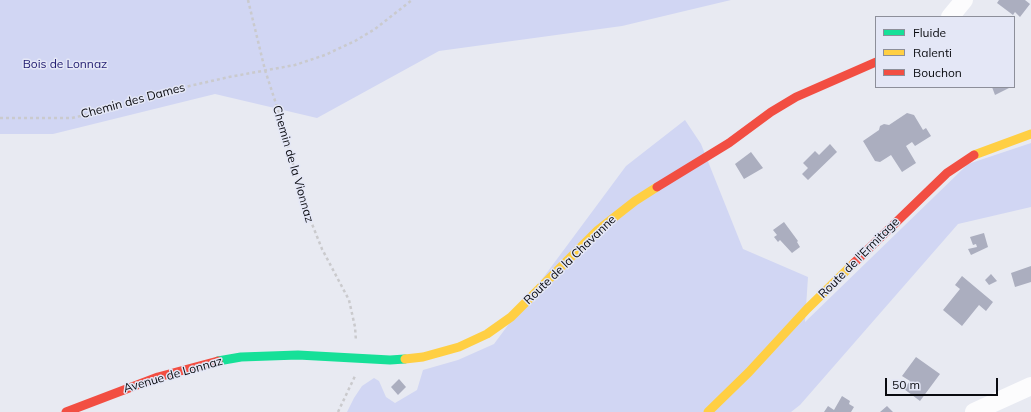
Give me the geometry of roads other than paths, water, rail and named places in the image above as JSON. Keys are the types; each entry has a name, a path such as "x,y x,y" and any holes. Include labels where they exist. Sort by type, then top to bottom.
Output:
{"street":[{"path":"951,16 964,0"},
{"name":"Route de la Chavanne","path":"356,358 390,360 423,357 459,347 487,334 511,317 598,230 635,201 729,143 771,112 796,97 875,62"},
{"name":"Route de l'Ermitage","path":"708,412 749,372 807,309 947,173 975,154 1031,134"},
{"name":"Avenue de Lonnaz","path":"66,412 151,379 220,361 270,355 356,358"},
{"path":"974,412 1031,386"}],"park label":[{"name":"Bois de Lonnaz","path":"65,64"}]}
